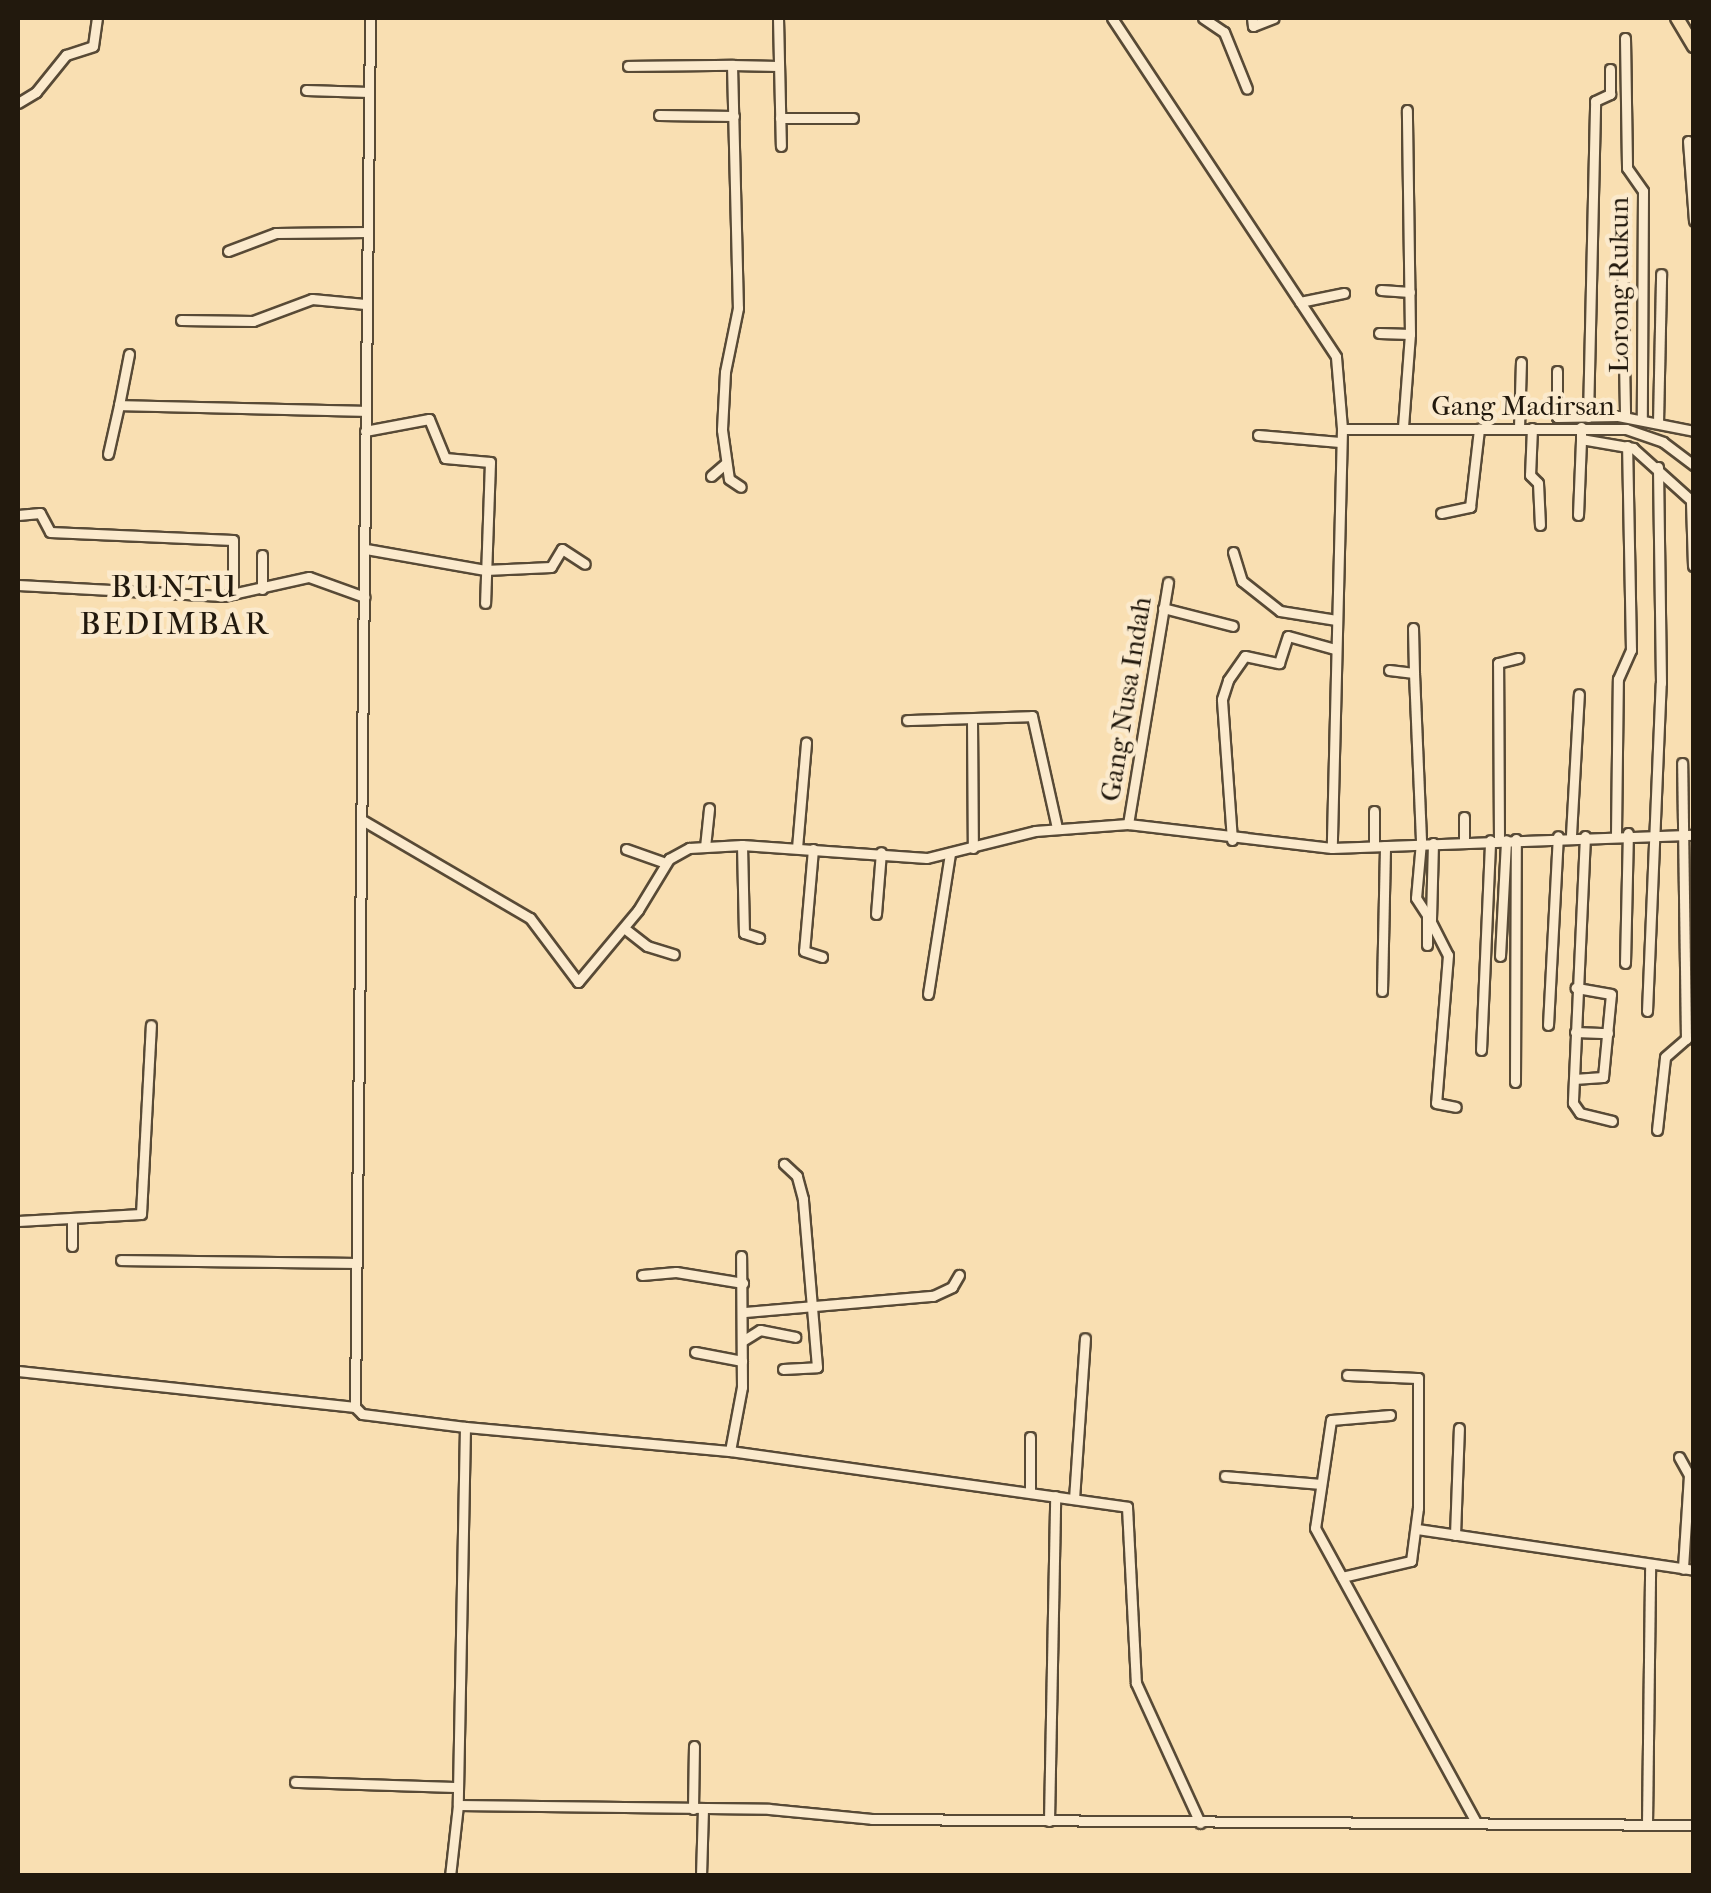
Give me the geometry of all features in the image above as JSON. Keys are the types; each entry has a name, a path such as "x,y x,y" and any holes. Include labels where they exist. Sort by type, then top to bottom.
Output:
{"highway":[{"path":"1677,18 1694,46"}],"street":[{"path":"18,103 36,92 66,55 92,46 96,18"},
{"path":"355,1407 353,1263 366,549 370,18"},
{"path":"778,18 782,146"},
{"path":"1112,18 1336,356 1342,429 1332,848"},
{"path":"1204,18 1224,32 1247,90"},
{"path":"1252,18 1253,26 1274,18"},
{"name":"Lorong Rukun","path":"1624,38 1626,168 1644,191 1642,419"},
{"path":"732,64 738,308 724,372 726,463 732,484 741,487"},
{"path":"628,66 778,66"},
{"path":"1588,417 1595,101 1610,94 1610,69"},
{"path":"306,90 370,92"},
{"path":"1402,427 1410,334 1407,110"},
{"path":"659,115 734,116"},
{"path":"780,118 853,118"},
{"path":"1688,141 1694,221"},
{"path":"1622,203 1625,417"},
{"path":"228,251 276,233 368,232"},
{"path":"1658,423 1661,274"},
{"path":"1381,290 1410,292"},
{"path":"1300,302 1344,293"},
{"path":"182,320 253,321 312,299 365,304"},
{"path":"1379,333 1410,334"},
{"path":"108,454 128,354"},
{"path":"1519,428 1522,362"},
{"path":"1557,371 1557,422 1625,417 1694,431"},
{"path":"120,405 365,411"},
{"path":"365,431 428,418 445,458 490,462 485,603"},
{"name":"Gang Madirsan","path":"1342,429 1532,428 1557,422 1642,433 1694,466"},
{"path":"1578,516 1580,426"},
{"path":"1532,428 1530,475 1538,484 1540,524"},
{"path":"1441,514 1470,507 1479,429"},
{"path":"1258,435 1340,442"},
{"path":"1581,439 1627,446 1658,468 1692,502 1693,566"},
{"path":"1616,834 1618,679 1631,650 1627,446"},
{"path":"711,476 726,463"},
{"path":"1647,1010 1660,660 1658,468"},
{"path":"18,515 40,513 50,532 233,540 233,594"},
{"path":"366,549 486,570 551,566 559,549 586,564"},
{"path":"1233,552 1242,582 1280,611 1336,620"},
{"path":"262,555 262,589"},
{"path":"18,585 233,594 318,578 365,597"},
{"name":"Gang Nusa Indah","path":"1128,824 1168,582"},
{"path":"1164,608 1232,626"},
{"path":"1413,628 1421,842 1416,898 1427,914 1427,945"},
{"path":"1232,840 1222,699 1245,656 1280,663 1288,636 1336,649"},
{"path":"1515,1082 1498,663 1518,658"},
{"path":"1390,670 1414,673"},
{"path":"1572,835 1579,694"},
{"path":"907,720 1032,716 1057,828"},
{"path":"972,720 973,848"},
{"path":"798,848 806,742"},
{"path":"1657,1130 1666,1057 1686,1040 1682,762"},
{"path":"705,846 708,808"},
{"path":"1374,811 1380,845 1382,990"},
{"path":"1464,817 1464,840"},
{"path":"362,826 530,918 576,982 585,980 666,863 680,850 705,846 742,844 927,858 1057,828 1128,824 1232,840 1332,848 1572,835 1694,835"},
{"path":"1626,963 1628,833"},
{"path":"1548,1025 1558,836"},
{"path":"1585,836 1576,988 1575,1110 1612,1121"},
{"path":"1500,956 1503,840"},
{"path":"1480,1050 1503,840"},
{"path":"1433,843 1431,922 1448,955 1436,1103 1456,1107"},
{"path":"742,844 744,932 759,938"},
{"path":"626,849 666,863"},
{"path":"813,849 804,952 822,957"},
{"path":"876,914 882,852"},
{"path":"928,994 950,853"},
{"path":"624,928 647,946 674,954"},
{"path":"1574,1079 1603,1077 1610,991 1576,988"},
{"path":"18,1221 72,1222 142,1214 151,1025"},
{"path":"1575,1032 1608,1033"},
{"path":"783,1368 816,1370 803,1199 797,1176 784,1164"},
{"path":"72,1222 72,1246"},
{"path":"730,1451 746,1312 741,1256"},
{"path":"121,1260 353,1263"},
{"path":"642,1275 676,1272 743,1283"},
{"path":"746,1312 933,1296 952,1287 959,1275"},
{"path":"744,1340 760,1330 795,1336"},
{"path":"1074,1499 1086,1338"},
{"path":"695,1352 742,1361"},
{"path":"18,1371 355,1407 362,1414 465,1427 730,1451 853,1472 1030,1490 1123,1506 1130,1514 1136,1683 1200,1823"},
{"path":"1342,1577 1411,1561 1417,1529 1418,1378 1348,1375"},
{"path":"1390,1415 1332,1420 1315,1530 1475,1820"},
{"path":"450,1876 458,1804 465,1427"},
{"path":"1456,1535 1459,1428"},
{"path":"1030,1437 1030,1490"},
{"path":"1417,1529 1650,1567 1688,1569 1688,1474 1679,1457"},
{"path":"1224,1476 1320,1484"},
{"path":"1049,1821 1055,1496"},
{"path":"1647,1824 1650,1567"},
{"path":"694,1746 701,1876"},
{"path":"295,1782 458,1787"},
{"path":"458,1804 1049,1821 1475,1820 1694,1825"}],"district":[{"name":"BUNTU BEDIMBAR","path":"175,606"}]}
